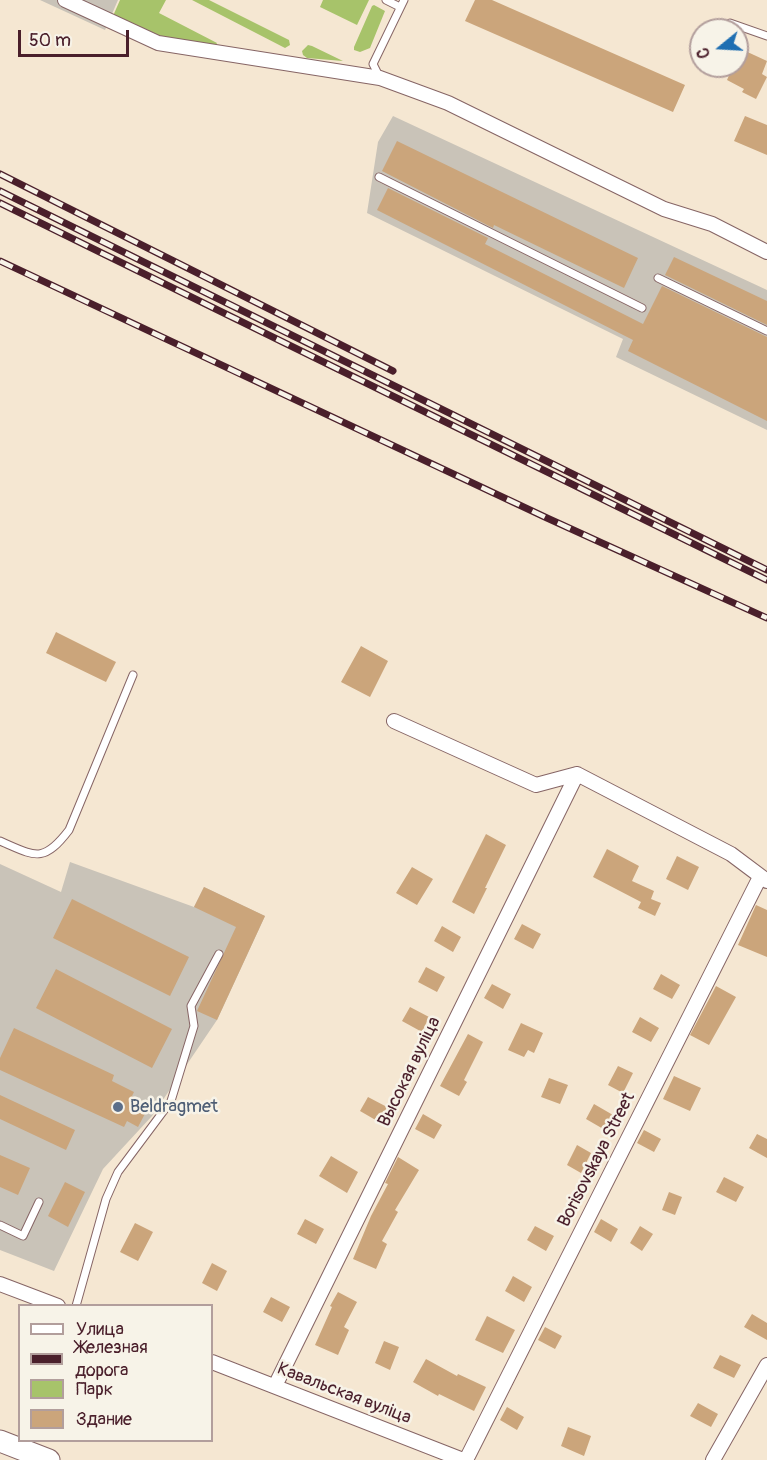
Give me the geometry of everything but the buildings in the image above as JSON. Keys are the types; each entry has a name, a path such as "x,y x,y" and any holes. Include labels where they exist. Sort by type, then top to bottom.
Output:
{"main road":[{"path":"0,1441 49,1460"}],"street":[{"path":"74,2 158,43 380,78 448,103 664,208 712,224 767,252"},
{"path":"394,721 536,785 577,774 731,854 763,879"},
{"name":"Высокая вуліца","path":"275,1386 577,774"},
{"name":"Borisovskaya Street","path":"465,1460 763,879"},
{"path":"0,1284 55,1304"},
{"name":"Кавальская вуліца","path":"213,1362 465,1460"},
{"path":"713,1460 767,1365"}],"lane":[{"path":"380,78 373,64 402,4 386,0"},
{"path":"749,30 767,36"},
{"path":"379,177 642,308"},
{"path":"658,278 767,331"},
{"path":"0,841 32,855 44,854 58,844 69,830 133,675"},
{"path":"76,1304 106,1199 118,1172 171,1101 194,1026 191,1006 219,954"},
{"path":"0,1225 22,1236 39,1202"}],"shaded area":[{"path":"40,0 118,0 105,30"},
{"path":"393,116 767,290 767,430 616,357 623,339 367,213 378,142"},
{"path":"70,862 194,907 204,887 265,916 217,1020 152,1116 103,1169 54,1271 0,1250 0,864 61,892"}],"green space":[{"path":"120,0 166,0 159,13 217,43 215,47 175,42 113,16"},
{"path":"192,0 209,0 289,40 290,45 285,48"},
{"path":"323,0 369,0 357,25 320,7"},
{"path":"372,6 385,11 370,48 360,52 354,50"},
{"path":"308,45 343,61 307,58 302,51"}],"railway":[{"path":"0,174 393,371"},
{"path":"0,191 767,570"},
{"path":"0,203 767,580"},
{"path":"0,261 547,518 767,618"}],"place":[{"name":"Beldragmet","path":"118,1107"}]}
